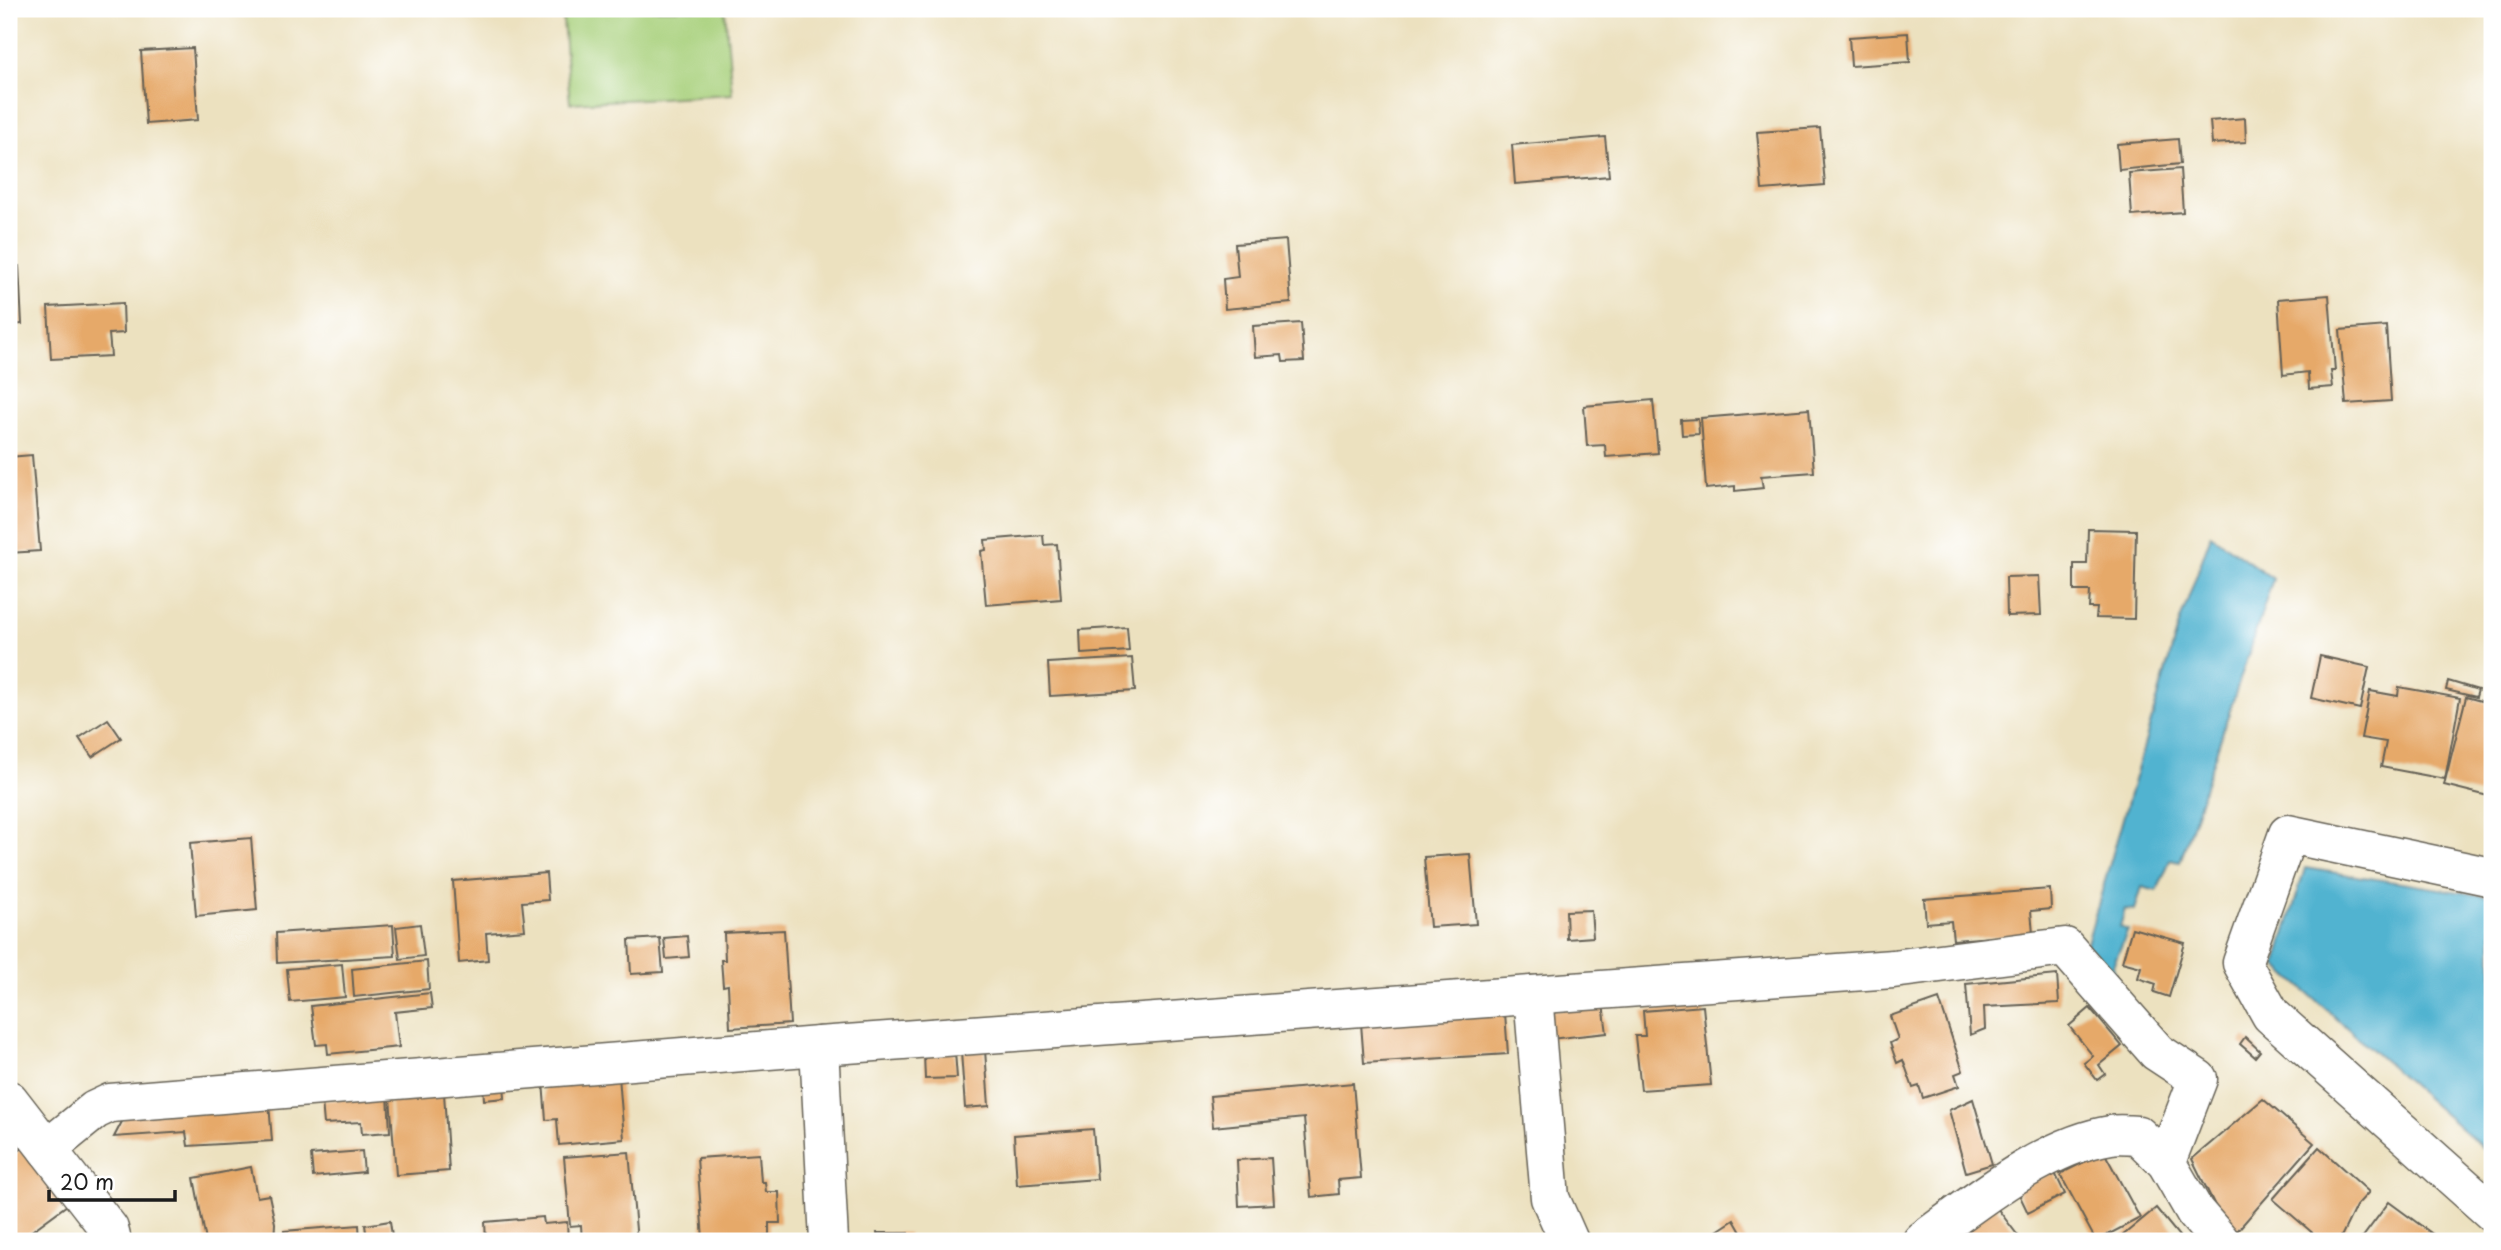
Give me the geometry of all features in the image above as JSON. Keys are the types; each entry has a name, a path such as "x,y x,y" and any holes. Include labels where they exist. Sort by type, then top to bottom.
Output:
{"street":[{"path":"2492,877 2288,834 2242,963 2271,1016 2492,1212"},
{"path":"47,1149 95,1110 110,1103 819,1046 1893,969 2065,947 2157,1052 2198,1079 2166,1162"},
{"path":"1533,995 1550,1198 1569,1241"},
{"path":"819,1046 830,1241"},
{"path":"9,1100 109,1229 113,1241"},
{"path":"1922,1241 1990,1191 2057,1152 2111,1135 2138,1135 2166,1162 2195,1212 2220,1241"}],"green space":[{"path":"562,9 725,9 732,94 570,103"}],"water":[{"path":"2211,535 2273,579 2180,862 2170,860 2157,891 2142,887 2135,910 2125,909 2120,927 2128,930 2113,965 2115,976 2085,950 2180,621"},
{"path":"2305,868 2492,897 2492,1156 2276,965"}],"building":[{"path":"1908,33 1910,62 1851,66 1849,37"},
{"path":"193,48 198,120 146,124 141,51"},
{"path":"2245,118 2246,142 2212,144 2210,121"},
{"path":"1820,128 1825,185 1762,190 1757,132"},
{"path":"1605,137 1609,176 1515,184 1512,145"},
{"path":"2178,139 2180,164 2119,170 2117,144"},
{"path":"2180,169 2183,212 2132,216 2129,173"},
{"path":"1286,240 1291,303 1225,309 1223,279 1238,277 1235,244"},
{"path":"19,266 22,324 9,325 9,267"},
{"path":"2329,295 2335,371 2331,371 2333,387 2309,389 2308,372 2283,375 2278,299"},
{"path":"123,303 124,333 109,334 111,356 51,359 48,307"},
{"path":"1301,323 1304,361 1283,362 1282,355 1255,357 1253,326"},
{"path":"2386,326 2391,401 2346,404 2340,330"},
{"path":"1653,400 1658,453 1606,457 1605,445 1587,446 1584,406"},
{"path":"1809,409 1814,472 1761,476 1763,488 1735,491 1735,486 1706,489 1701,418"},
{"path":"1698,419 1699,434 1682,435 1681,420"},
{"path":"32,455 40,551 9,553 9,457"},
{"path":"2088,529 2136,530 2134,619 2096,618 2097,608 2089,608 2090,591 2074,591 2074,564 2087,564"},
{"path":"1043,535 1044,545 1057,544 1061,599 986,605 981,551 986,550 985,540"},
{"path":"2039,576 2041,615 2007,616 2006,577"},
{"path":"1127,627 1129,651 1081,654 1080,630"},
{"path":"2320,656 2369,667 2360,709 2311,698"},
{"path":"1132,658 1135,691 1050,696 1048,663"},
{"path":"2448,681 2478,690 2476,697 2446,690"},
{"path":"2399,687 2460,698 2445,779 2381,767 2386,742 2361,738 2370,691 2398,696"},
{"path":"2466,697 2492,704 2492,797 2444,785"},
{"path":"108,719 121,738 92,757 79,738"},
{"path":"251,838 257,910 196,916 190,843"},
{"path":"1470,854 1476,924 1430,927 1424,857"},
{"path":"546,873 548,900 522,902 525,930 486,933 488,960 459,963 453,881"},
{"path":"2050,889 2051,909 2031,911 2033,934 1953,940 1951,921 1926,923 1924,899"},
{"path":"1591,910 1593,937 1567,939 1566,911"},
{"path":"420,924 424,956 400,959 396,927"},
{"path":"393,925 395,956 277,963 276,933"},
{"path":"2132,928 2185,943 2169,997 2154,992 2156,984 2138,978 2141,967 2122,962"},
{"path":"784,930 790,1024 730,1028 728,985 723,986 721,960 725,960 724,933"},
{"path":"687,936 689,957 666,959 664,938"},
{"path":"660,938 663,972 631,974 629,940"},
{"path":"427,961 429,989 354,997 352,969"},
{"path":"342,964 345,997 290,1002 287,969"},
{"path":"2057,975 2059,1003 1984,1007 1985,1029 1970,1035 1966,984"},
{"path":"430,993 432,1008 395,1012 399,1047 328,1054 327,1044 316,1045 311,1006"},
{"path":"1939,999 1963,1071 1955,1074 1959,1086 1923,1098 1919,1086 1913,1088 1903,1060 1897,1063 1890,1043 1898,1039 1890,1016"},
{"path":"1603,1004 1607,1033 1550,1039 1547,1011"},
{"path":"1703,1006 1711,1085 1641,1090 1635,1036 1645,1036 1643,1011"},
{"path":"2090,1008 2122,1046 2099,1065 2105,1074 2097,1080 2084,1063 2093,1056 2069,1026"},
{"path":"1505,1013 1508,1054 1364,1063 1361,1023"},
{"path":"2245,1037 2260,1051 2255,1057 2240,1044"},
{"path":"985,1050 989,1106 965,1108 961,1052"},
{"path":"955,1052 957,1078 925,1079 924,1054"},
{"path":"619,1076 624,1139 559,1145 557,1119 546,1120 543,1082"},
{"path":"504,1083 505,1098 484,1100 483,1084"},
{"path":"1353,1083 1361,1178 1338,1180 1339,1194 1311,1197 1304,1118 1213,1127 1210,1096"},
{"path":"444,1093 449,1171 396,1175 390,1097"},
{"path":"388,1095 390,1132 362,1134 361,1122 324,1124 322,1101"},
{"path":"1973,1099 1992,1164 1966,1172 1949,1110"},
{"path":"2263,1099 2314,1143 2231,1238 2192,1159"},
{"path":"269,1103 272,1141 188,1146 186,1132 114,1137 126,1114"},
{"path":"1093,1129 1097,1179 1017,1185 1014,1135"},
{"path":"24,1147 67,1205 18,1241 9,1228 9,1158"},
{"path":"2319,1147 2369,1192 2356,1206 2339,1241 2322,1241 2273,1199"},
{"path":"362,1151 364,1172 313,1177 311,1155"},
{"path":"629,1152 637,1241 582,1241 581,1225 570,1226 564,1157"},
{"path":"2104,1152 2140,1218 2096,1241 2060,1174"},
{"path":"759,1154 761,1182 765,1182 766,1192 779,1192 780,1223 769,1223 769,1235 703,1239 697,1158"},
{"path":"1271,1158 1274,1204 1239,1206 1237,1160"},
{"path":"251,1167 257,1197 269,1195 275,1223 274,1241 206,1241 194,1178"},
{"path":"2054,1171 2065,1194 2028,1213 2017,1190"},
{"path":"2389,1202 2442,1241 2360,1241"},
{"path":"1994,1204 2022,1241 1945,1241"},
{"path":"2156,1208 2179,1236 2175,1241 2116,1241"},
{"path":"543,1217 544,1224 567,1222 568,1241 486,1241 485,1222"},
{"path":"1734,1220 1746,1241 1715,1241 1721,1239 1717,1231"},
{"path":"390,1221 392,1236 367,1239 365,1225"},
{"path":"359,1225 360,1241 285,1241 284,1231"},
{"path":"877,1233 908,1233 909,1241 878,1241"}]}
